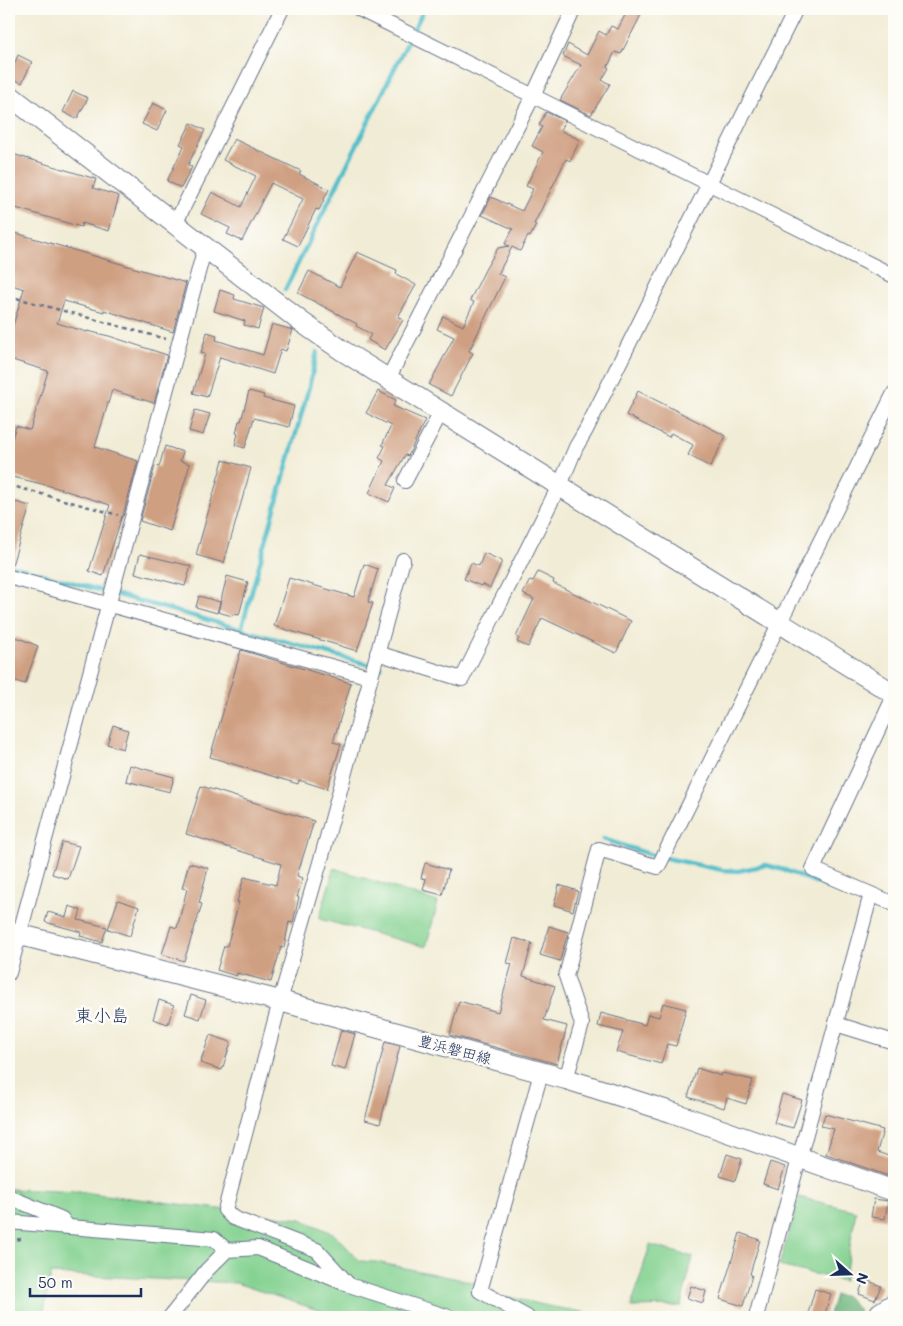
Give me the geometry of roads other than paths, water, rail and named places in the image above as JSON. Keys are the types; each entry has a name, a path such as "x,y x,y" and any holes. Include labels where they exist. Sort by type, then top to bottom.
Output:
{"street":[{"path":"175,224 282,9"},
{"path":"359,9 894,276"},
{"path":"388,380 533,96 574,9"},
{"path":"376,655 462,679 796,9"},
{"path":"9,96 307,326 343,351 894,695 813,869 894,904"},
{"path":"9,973 14,934 109,604 205,247"},
{"path":"566,1079 582,1024 566,976 599,849 658,867 894,393"},
{"path":"405,481 440,412"},
{"path":"349,1285 317,1250 233,1218 225,1210 280,1001 324,852 403,560"},
{"path":"9,577 371,674"},
{"path":"756,1317 870,894"},
{"name":"豊浜磐田線","path":"14,934 280,1001 566,1079 671,1112 894,1191"},
{"path":"836,1024 894,1042"},
{"path":"526,1317 480,1291 541,1073"},
{"path":"9,1198 62,1219 68,1227"},
{"path":"9,1222 214,1239 227,1250"},
{"path":"170,1317 206,1270 227,1250 258,1248 349,1285 449,1317"}],"waterway":[{"path":"285,290 424,9"},
{"path":"241,630 309,387 317,352"},
{"path":"9,565 381,668"},
{"path":"603,839 652,855 722,870 738,871 766,865 787,871 863,901"}],"district":[{"name":"東小島","path":"102,1015"}]}
